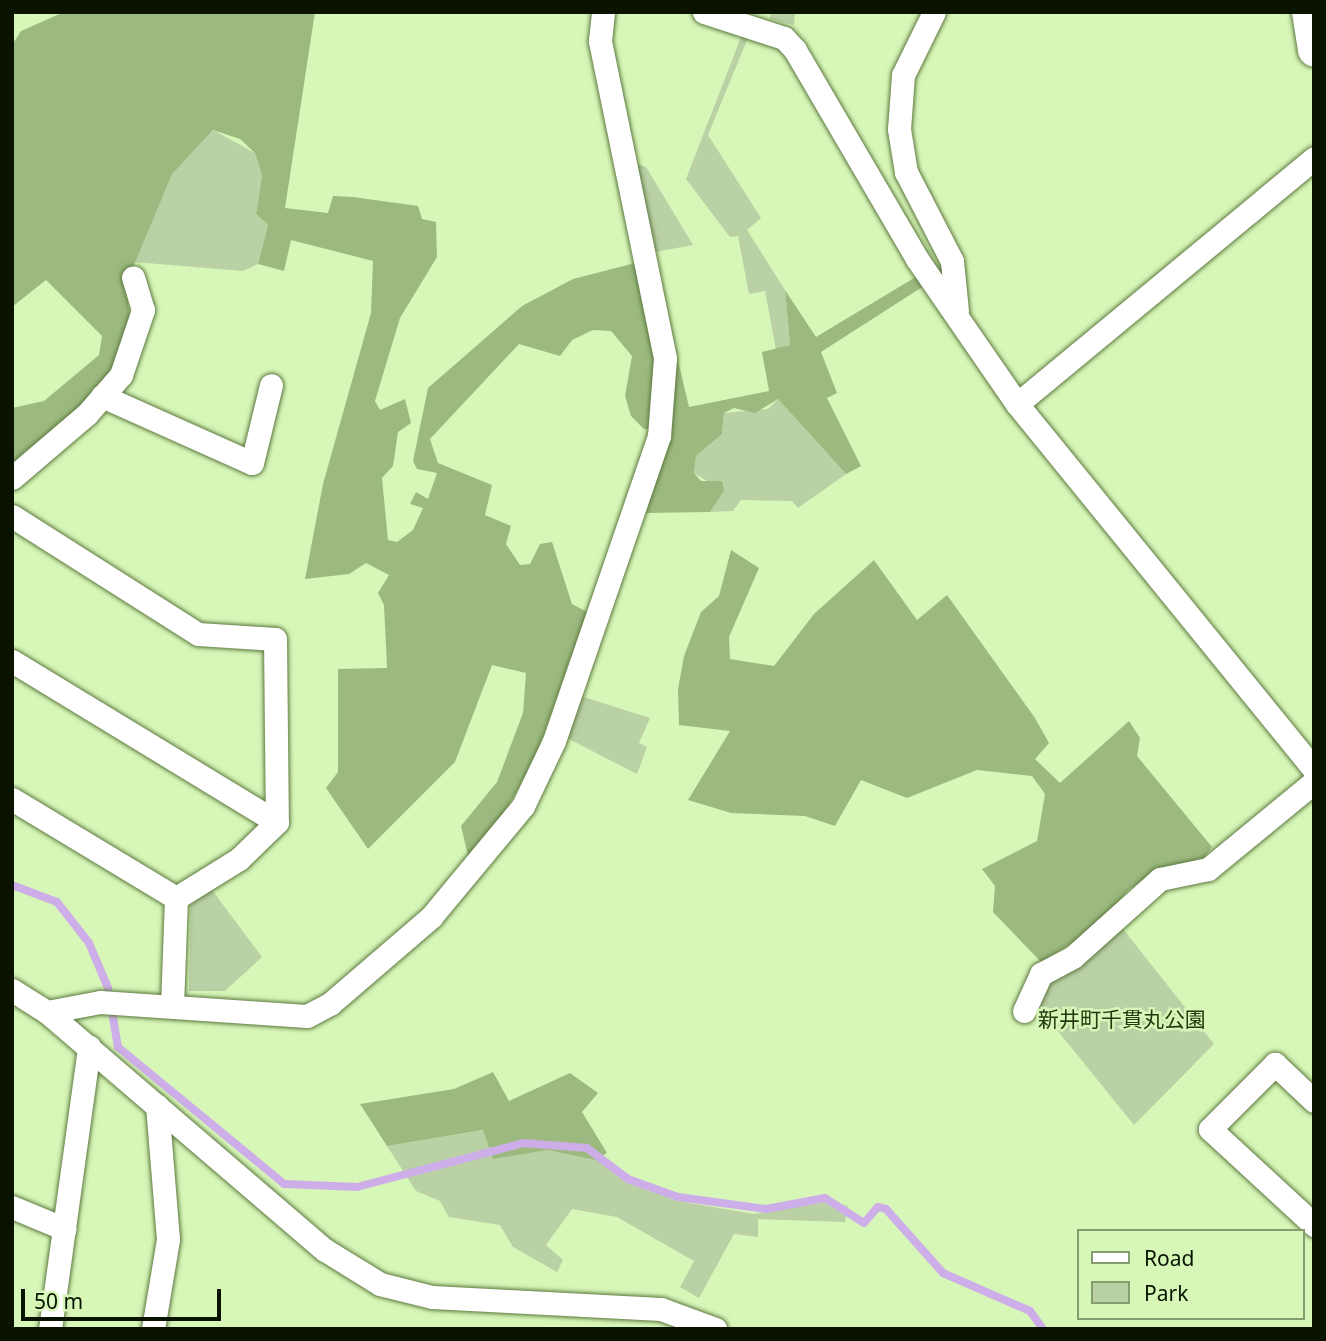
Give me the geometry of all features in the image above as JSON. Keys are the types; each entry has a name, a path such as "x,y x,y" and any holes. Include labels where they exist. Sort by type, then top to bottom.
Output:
{"street":[{"path":"47,1012 100,1002 173,1005 288,1017 331,1003 431,917 523,806 554,741 659,436 666,358 600,41 603,12"},
{"path":"704,12 784,38 795,50 917,259 958,314 1017,404 1314,769"},
{"path":"934,12 903,75 899,129 906,172 952,261 958,314"},
{"path":"1308,12 1314,51"},
{"path":"1017,404 1314,158"},
{"path":"12,478 102,396 137,340 144,310 134,278"},
{"path":"102,396 253,463 271,385"},
{"path":"12,516 198,634 275,639 277,822 239,859 176,898"},
{"path":"12,661 277,822"},
{"path":"1024,1011 1041,974 1083,948 1160,879 1208,869 1314,782"},
{"path":"12,799 176,898"},
{"path":"173,1005 176,898"},
{"path":"12,990 47,1012 325,1250 380,1284 432,1297 660,1309 715,1329"},
{"path":"50,1329 89,1047"},
{"path":"1314,1101 1275,1064 1210,1129 1314,1225"},
{"path":"153,1329 167,1239 157,1105"},
{"path":"12,1207 65,1229"}],"green space":[{"path":"64,12 315,12 285,208 328,213 333,196 353,197 418,206 422,219 436,222 437,257 400,318 375,401 380,410 405,399 411,423 398,432 393,466 382,478 388,540 397,542 413,530 423,508 410,504 416,492 428,499 437,473 417,469 413,461 428,388 522,306 573,279 639,262 660,359 654,429 644,429 631,416 625,396 632,356 611,331 593,330 572,340 560,356 519,344 430,439 438,463 492,485 485,515 511,526 506,544 520,565 530,564 540,544 552,542 572,604 587,612 536,756 506,810 468,856 461,826 497,782 523,713 526,673 492,665 455,762 368,849 326,788 338,772 338,669 387,668 384,605 378,593 389,575 366,563 349,574 305,579 323,484 371,313 373,261 291,240 284,271 258,264 268,225 256,214 262,176 255,153 240,139 213,130 172,174 126,284 130,319 110,373 69,421 12,465 12,408 44,401 99,355 102,336 46,280 12,307 12,45 21,31"},
{"path":"771,12 795,12 794,25 770,19"},
{"path":"745,27 752,28 708,135 761,218 747,230 785,290 790,345 776,350 765,291 749,294 738,236 730,237 686,179"},
{"path":"213,130 255,153 262,176 256,214 268,225 258,264 243,271 134,262 171,174"},
{"path":"634,163 646,167 693,245 655,252"},
{"path":"924,272 930,282 821,352 837,393 827,398 861,466 846,474 778,399 755,413 734,408 724,413 722,434 696,456 694,473 701,481 722,481 724,491 710,512 646,513 666,440 678,360 689,407 769,391 762,352 790,345 785,290 816,337"},
{"path":"778,399 846,474 798,508 792,501 741,500 733,511 710,512 724,491 694,473 696,456 722,434 724,413 768,409"},
{"path":"731,550 759,568 729,637 730,659 774,666 814,614 874,560 917,620 947,595 1035,718 1049,743 1035,759 1060,783 1129,721 1140,738 1137,756 1212,847 1203,859 1161,868 1128,890 1098,927 1041,962 993,912 995,886 982,869 1037,841 1045,794 1032,776 977,770 907,798 861,780 835,826 805,816 731,813 688,800 730,731 679,725 678,689 684,656 701,612 719,596"},
{"path":"577,695 650,718 639,743 647,747 637,774 563,736"},
{"path":"212,890 262,957 225,991 189,991 191,905"},
{"name":"新井町千貫丸公園","path":"1123,929 1214,1044 1134,1125 1036,1004 1047,987"},
{"path":"493,1072 509,1101 570,1073 598,1093 582,1112 607,1153 596,1160 548,1150 493,1159 483,1130 387,1146 360,1104 454,1089"},
{"path":"484,1130 493,1158 548,1150 579,1154 599,1158 627,1182 678,1201 754,1214 826,1202 848,1206 845,1222 758,1219 758,1237 734,1234 699,1298 680,1287 694,1261 617,1217 572,1209 546,1245 563,1260 557,1272 513,1247 500,1225 449,1217 440,1201 416,1191 387,1146"}],"waterway":[{"path":"12,885 57,902 89,943 108,988 118,1047 284,1184 357,1187 523,1143 587,1148 628,1179 678,1197 766,1209 825,1198 864,1223 878,1207 886,1209 943,1273 1030,1311 1043,1329"}]}
